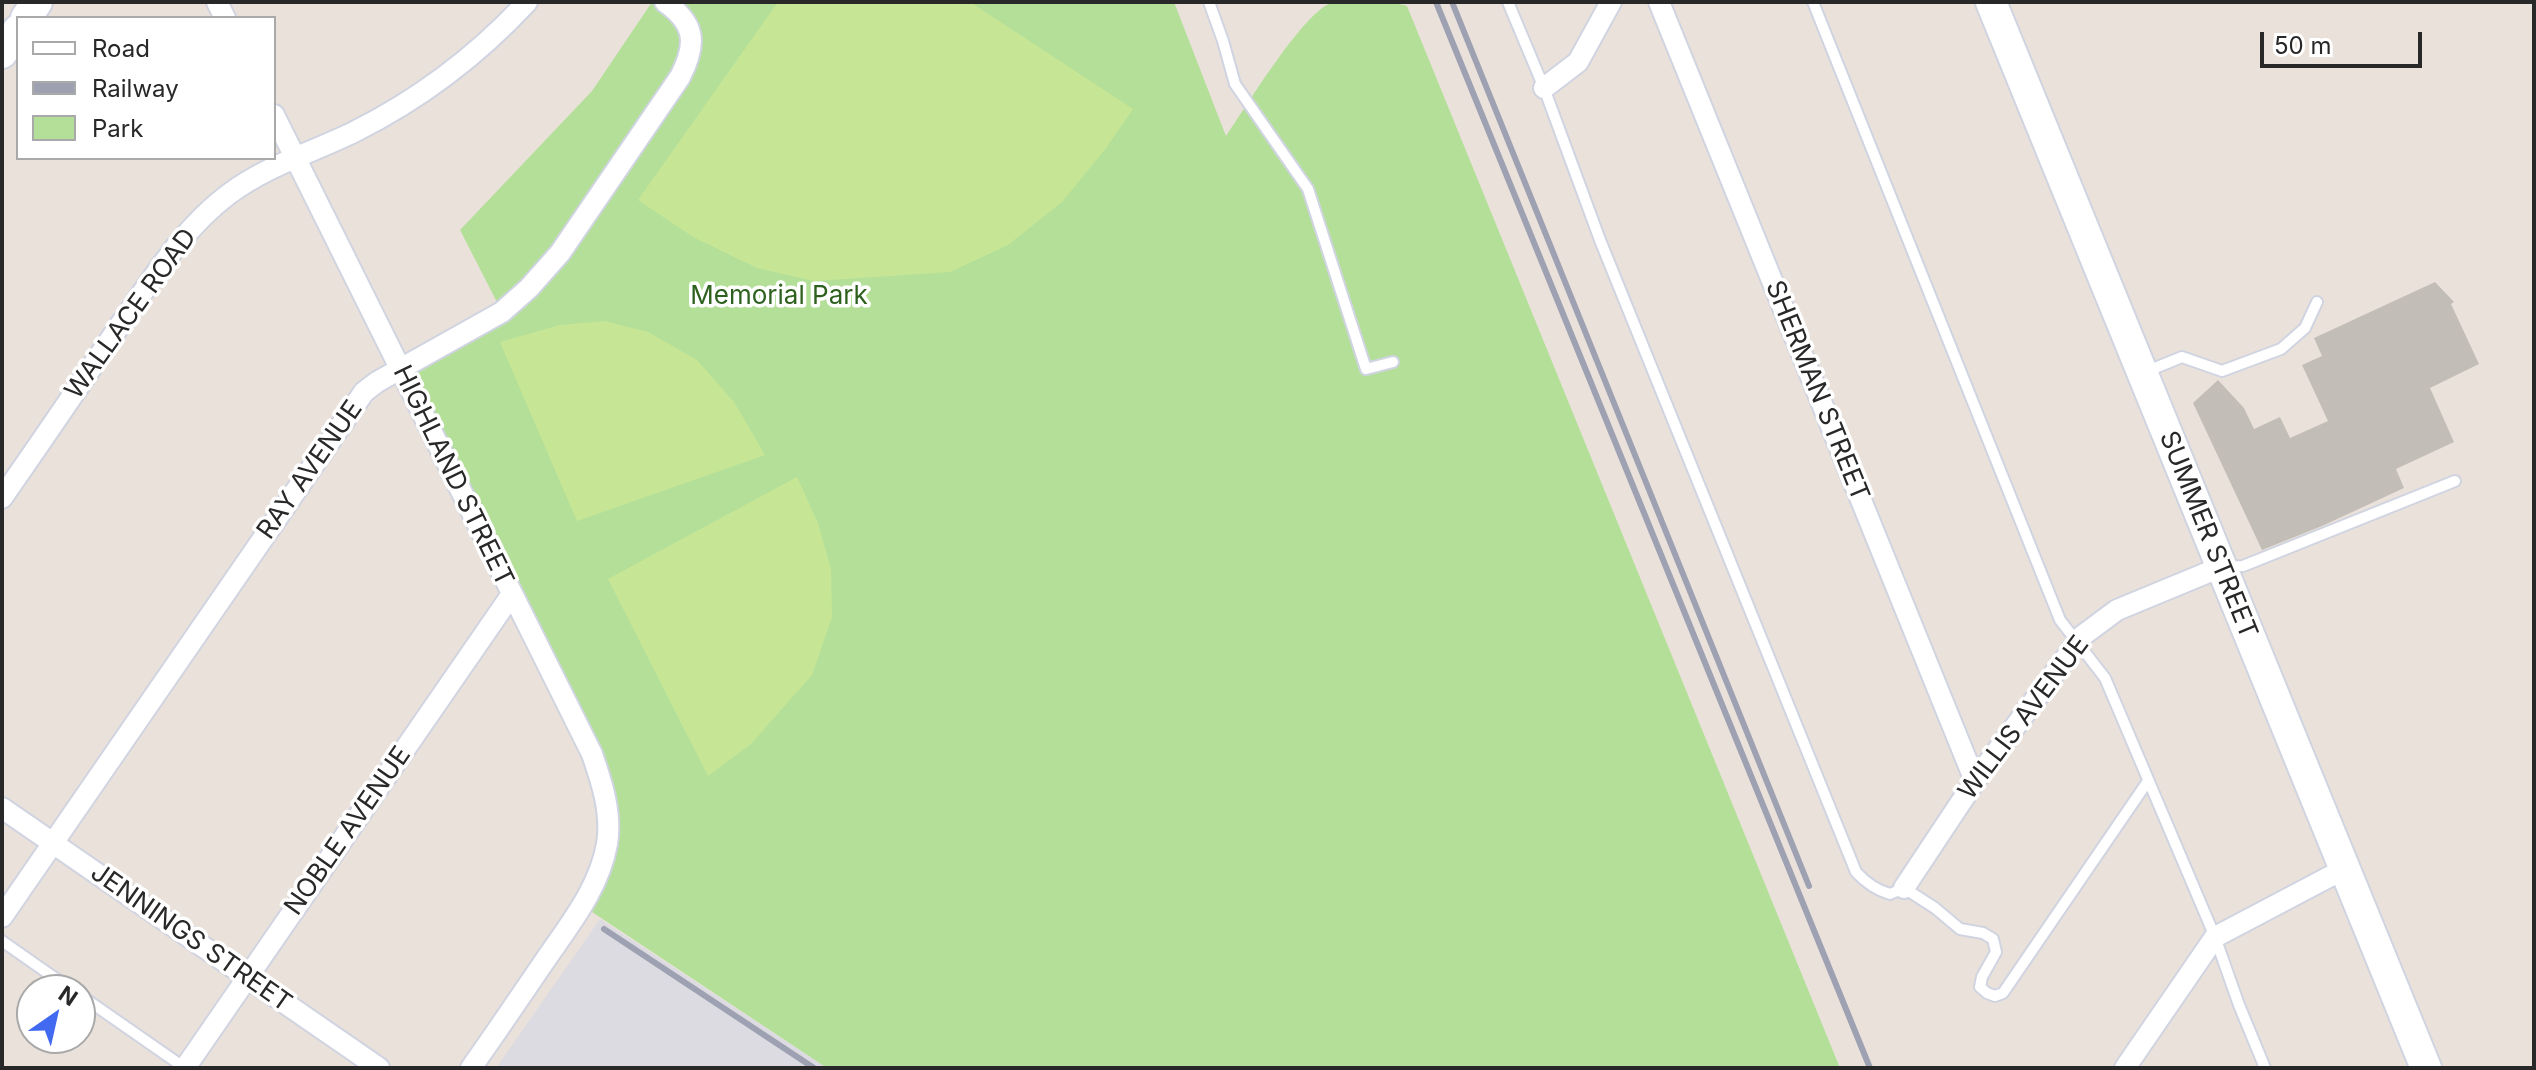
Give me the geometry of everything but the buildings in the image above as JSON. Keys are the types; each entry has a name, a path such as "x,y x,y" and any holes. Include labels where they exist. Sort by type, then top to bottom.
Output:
{"street":[{"name":"WALLACE ROAD","path":"2,498 183,236 204,214 255,177 381,117 443,78 497,34 527,2"},
{"name":"RAY AVENUE","path":"2,917 364,392 502,312 529,288 560,253 687,63 691,48 689,25 681,13 665,2"},
{"path":"1544,88 1578,62 1611,2"},
{"name":"SHERMAN STREET","path":"1659,2 1975,781"},
{"name":"SUMMER STREET","path":"1991,2 2426,1068"},
{"name":"HIGHLAND STREET","path":"276,119 592,754 606,802 607,843 598,875 583,906 471,1068"},
{"name":"WILLIS AVENUE","path":"1904,888 1975,781 2076,643 2099,621 2117,610 2221,567"},
{"name":"NOBLE AVENUE","path":"185,1068 512,594"},
{"name":"JENNINGS STREET","path":"2,808 379,1068"},
{"path":"2125,1068 2215,937 2346,868"}],"lane":[{"path":"1209,2 1235,84 1308,189 1366,369 1393,362"},
{"path":"1508,2 1544,88 1600,240 1856,872 1882,892 1897,893 1904,888 1960,929 1983,933 1993,939 1996,952 1980,987 1995,996 2003,993 2148,781"},
{"path":"1813,2 2060,620 2105,678 2215,937 2265,1068"},
{"path":"2142,373 2182,357 2222,371 2281,349 2305,328 2317,302"},
{"path":"2221,567 2243,566 2455,481"},
{"path":"2,941 49,974"},
{"path":"96,1006 185,1068"}],"shaded area":[{"path":"600,919 827,1068 496,1068"}],"green space":[{"name":"Memorial Park","path":"1350,1 1407,6 1840,1068 827,1068 583,906 598,875 604,788 400,369 502,312 460,230 592,91 652,2 1174,2 1226,136 1292,40 1322,8 1334,2"},
{"path":"778,2 970,2 1133,109 1062,202 1008,245 950,272 814,281 757,268 693,237 638,200"},
{"path":"604,321 648,332 697,360 734,402 765,455 577,521 500,342 560,325"},
{"path":"797,477 818,523 831,569 832,617 812,675 751,744 708,776 608,579"}],"railway":[{"path":"1436,2 1870,1068"},
{"path":"1452,2 1809,886"},
{"path":"604,929 814,1068"}]}
